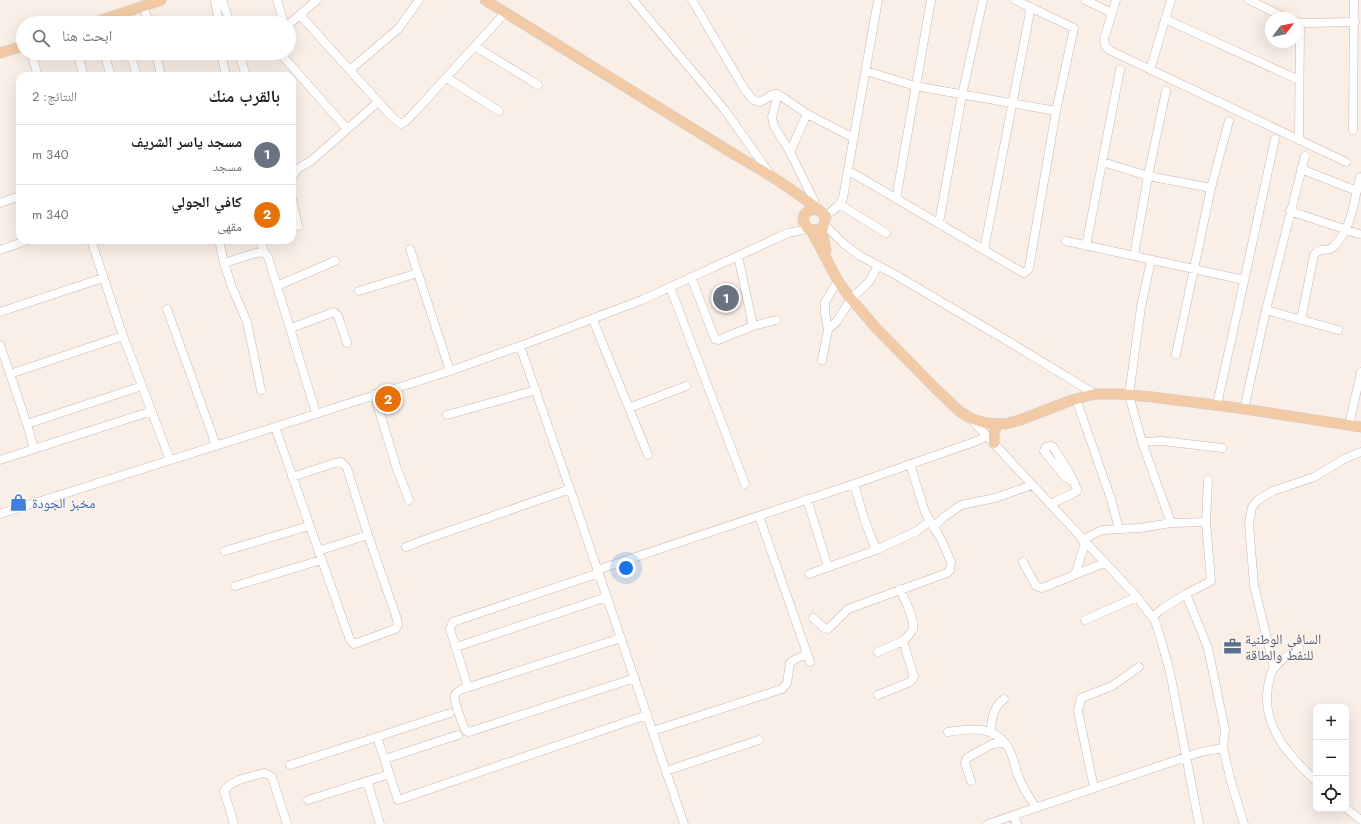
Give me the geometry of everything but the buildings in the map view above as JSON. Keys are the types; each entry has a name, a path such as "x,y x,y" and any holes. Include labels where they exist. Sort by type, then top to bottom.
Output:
{"main road":[{"path":"125,16 144,6 161,0"},
{"path":"485,0 803,196 822,217 824,242 830,264"},
{"path":"0,53 16,48"},
{"path":"792,189 800,200 804,224 810,230 838,281 850,299 876,328 942,395 959,411 970,418 985,423 998,424 1020,420 1076,399 1095,394 1129,395 1217,405 1361,427"},
{"path":"804,217 808,211 822,217"},
{"path":"810,230 817,230 822,217"},
{"path":"990,440 998,424"}],"street":[{"path":"215,0 218,16"},
{"path":"222,0 228,16"},
{"path":"277,0 282,16"},
{"path":"296,18 317,0"},
{"path":"350,70 399,28 419,0"},
{"path":"633,0 724,109 771,175"},
{"path":"692,0 745,90 753,100 760,102 771,95 778,94 807,114 854,138"},
{"path":"822,217 839,204 843,198 878,0"},
{"path":"896,199 931,0"},
{"path":"939,224 962,96 983,0"},
{"path":"848,171 1024,273 1029,268 1056,111 1074,28 1015,0"},
{"path":"1085,0 1112,13"},
{"path":"1116,0 1104,39 1105,45 1112,52 1346,162"},
{"path":"1150,70 1171,0"},
{"path":"1249,0 1274,12"},
{"path":"1353,130 1354,0"},
{"path":"144,6 146,16"},
{"path":"984,250 1031,7"},
{"path":"300,15 378,102 397,122 401,124 404,123 447,78 505,13"},
{"path":"1165,19 1300,80"},
{"path":"1301,22 1354,22"},
{"path":"476,47 538,85"},
{"path":"1298,48 1300,80 1299,140"},
{"path":"33,60 37,72"},
{"path":"79,60 83,72"},
{"path":"106,60 110,72"},
{"path":"132,60 136,72"},
{"path":"158,60 160,72"},
{"path":"223,60 225,72"},
{"path":"241,60 245,72"},
{"path":"286,60 347,129"},
{"path":"1086,246 1120,70"},
{"path":"866,71 915,86 962,96 1056,111"},
{"path":"447,78 500,111"},
{"path":"1134,256 1148,176 1166,91"},
{"path":"778,94 772,117 774,126 790,152 822,217 849,248 1095,394"},
{"path":"296,171 311,161 378,102"},
{"path":"790,152 807,114"},
{"path":"1176,354 1211,188 1228,121"},
{"path":"1217,405 1275,140"},
{"path":"1244,409 1266,310 1305,156"},
{"path":"1102,162 1148,176 1211,188"},
{"path":"1301,169 1357,191"},
{"path":"1301,320 1314,255 1320,250 1330,249 1333,247 1347,230 1360,177"},
{"path":"0,203 16,197"},
{"path":"839,204 886,233"},
{"path":"1290,211 1359,234"},
{"path":"296,217 298,226"},
{"path":"788,233 804,217"},
{"path":"0,514 450,371 592,320 642,300 788,233 810,230"},
{"path":"1066,241 1244,280"},
{"path":"0,250 17,244"},
{"path":"92,244 123,336 170,460"},
{"path":"220,244 232,287 247,322 260,390"},
{"path":"261,244 264,252 268,257 291,328 316,413"},
{"path":"410,249 450,371"},
{"path":"224,263 264,252"},
{"path":"738,256 753,326"},
{"path":"1151,260 1141,307 1129,395 1142,442 1171,523"},
{"path":"277,286 336,261"},
{"path":"828,330 837,321 850,299 870,282 878,266"},
{"path":"359,291 418,273"},
{"path":"691,277 715,339 718,340 753,326 776,320"},
{"path":"0,312 103,278"},
{"path":"822,360 828,330 825,302 838,281"},
{"path":"670,287 745,484"},
{"path":"167,309 216,445"},
{"path":"1266,310 1338,330"},
{"path":"291,328 334,312 338,316 347,343"},
{"path":"592,320 648,455"},
{"path":"10,374 123,336"},
{"path":"0,345 34,449"},
{"path":"520,346 684,824"},
{"path":"1349,425 1361,376"},
{"path":"27,424 142,386"},
{"path":"629,408 686,386"},
{"path":"447,416 536,390"},
{"path":"374,394 397,469 409,500"},
{"path":"1076,399 1111,499 1119,529"},
{"path":"0,460 152,411"},
{"path":"970,418 1084,542 1137,597 1155,621 1170,672 1199,824"},
{"path":"275,427 292,477 309,526 350,640 354,644 392,631 398,625 397,620 345,465 341,462 334,463 292,477"},
{"path":"468,687 450,629 451,625 456,620 910,464 990,440"},
{"path":"1142,442 1162,441 1222,448"},
{"path":"1274,668 1254,585 1248,524 1252,507 1258,500 1273,491 1314,477 1346,458 1361,452"},
{"path":"813,618 824,628 828,629 848,609 947,573 950,570 951,562 941,539 922,505 910,464"},
{"path":"1152,617 1186,594 1211,581 1206,522 1208,480"},
{"path":"1050,504 1076,492 1077,489 1074,482"},
{"path":"854,484 864,518 876,550"},
{"path":"809,574 876,550 932,524 961,505 995,498 1032,486"},
{"path":"406,547 570,489"},
{"path":"807,499 828,567"},
{"path":"759,516 810,662"},
{"path":"1075,575 1084,542 1102,530 1140,528 1171,523 1206,522"},
{"path":"225,551 309,526"},
{"path":"318,551 368,535"},
{"path":"235,586 321,560"},
{"path":"1023,562 1036,586 1040,588 1104,563"},
{"path":"878,652 902,641 913,630 913,623 900,589"},
{"path":"1186,594 1208,648 1225,730 1223,748 1244,824"},
{"path":"456,647 607,597"},
{"path":"1086,620 1137,597"},
{"path":"621,638 468,687 457,692 455,696 463,725 468,732 635,678"},
{"path":"878,695 910,682 913,679 913,673 902,641"},
{"path":"1299,648 1287,656 1274,668 1269,680 1267,707 1271,721 1280,741 1289,754 1313,778"},
{"path":"653,732 782,690 787,683 790,663 807,654"},
{"path":"1094,788 1078,710 1081,698 1112,686 1139,667"},
{"path":"991,732 991,720 995,709 999,702 1004,700"},
{"path":"290,765 450,713"},
{"path":"378,737 398,800 647,715"},
{"path":"948,732 976,728 991,732 1004,743 1009,750 1019,779 1036,808"},
{"path":"385,760 458,735"},
{"path":"666,771 758,740"},
{"path":"971,781 965,763 967,758 992,744 1004,743"},
{"path":"988,824 1201,752 1223,748"},
{"path":"234,824 224,791 226,787 235,782 264,773 272,778 287,824"},
{"path":"308,800 390,774"},
{"path":"367,781 380,824"},
{"path":"1349,810 1359,816"},
{"path":"1013,816 1017,824"}],"place":[{"name":"مسجد ياسر الشريف","path":"726,298"},
{"name":"كافي الجولي","path":"388,399"},
{"name":"مخبز الجودة","path":"19,503"},
{"name":"السافي الوطنية للنفط والطاقة","path":"1232,647"}]}
